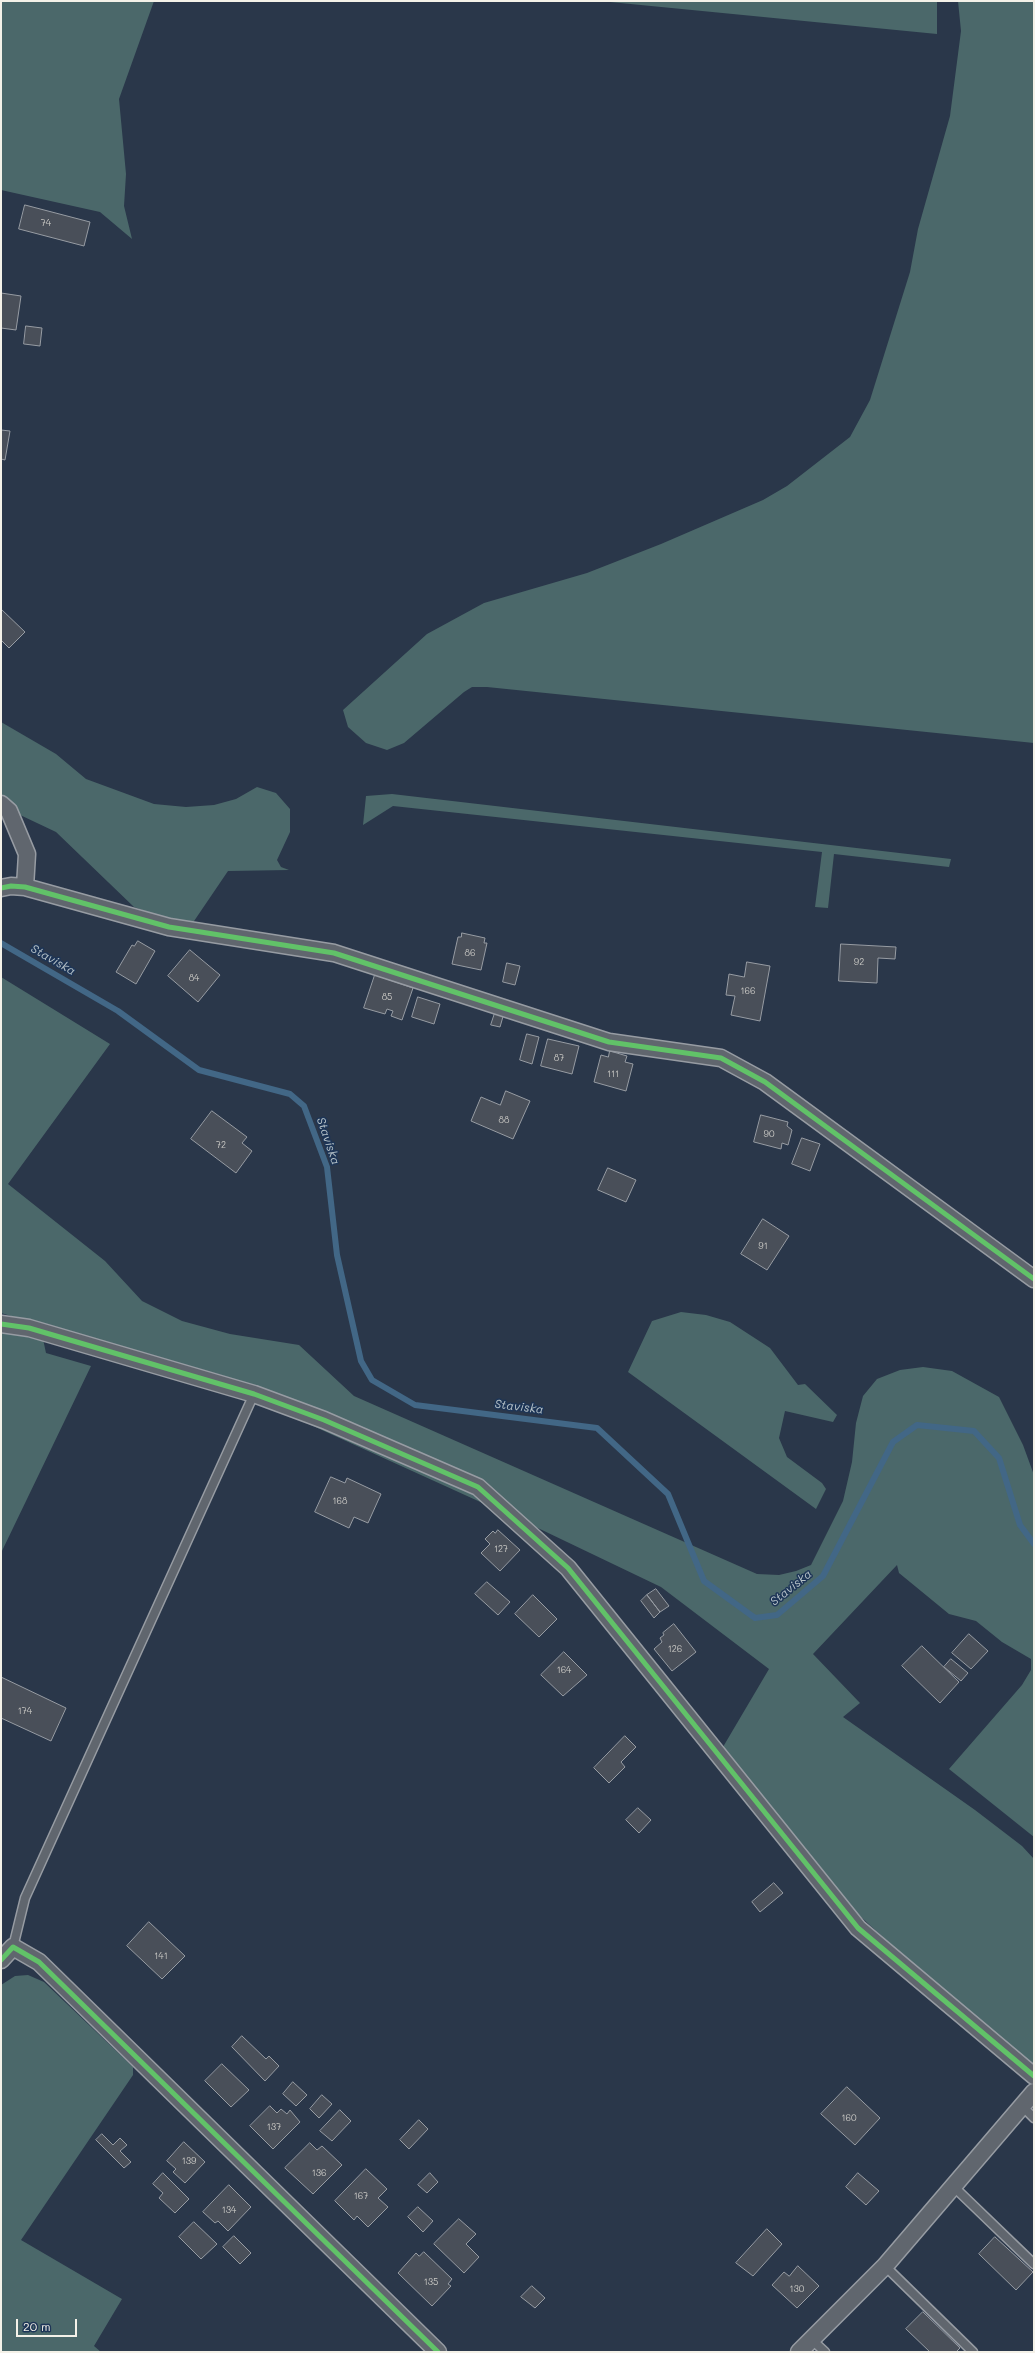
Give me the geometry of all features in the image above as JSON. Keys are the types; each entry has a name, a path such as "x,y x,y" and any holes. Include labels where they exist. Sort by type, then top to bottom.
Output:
{"street":[{"path":"1,804 9,811 27,854 25,887"},
{"path":"1,888 12,886 25,887 169,927 334,953 609,1042 721,1058 765,1082 1034,1279"},
{"path":"1,1324 30,1328 254,1394 324,1420 478,1488 568,1568 858,1928 1034,2076"},
{"path":"1,1960 14,1947 39,1962 438,2352"},
{"path":"799,2352 884,2266 1034,2092"}],"lane":[{"path":"14,1947 25,1898 254,1394"},
{"path":"1022,2106 1034,2118"},
{"path":"954,2186 1034,2264"},
{"path":"884,2266 974,2352"},
{"path":"811,2339 825,2352"}],"green space":[{"path":"1,1 154,1 119,99 126,174 124,206 132,239 100,212 1,190"},
{"path":"600,1 937,1 937,34"},
{"path":"958,1 1034,1 1034,743 487,687 472,687 464,692 404,743 387,750 366,743 348,727 343,710 427,634 484,603 587,573 661,544 763,500 787,486 850,437 870,400 910,272 918,229 950,116 961,31"},
{"path":"1,722 56,754 86,779 154,804 186,807 214,805 236,799 257,787 276,793 290,809 290,832 277,860 281,867 289,870 228,871 190,927 134,907 56,832 18,814 1,799"},
{"path":"392,794 951,859 949,867 834,854 828,908 815,907 822,852 393,806 363,825 366,796"},
{"path":"1,977 110,1044 8,1184 105,1261 142,1301 182,1321 230,1334 299,1345 354,1396 757,1574 779,1575 796,1571 811,1565 843,1501 852,1462 856,1423 863,1396 877,1379 900,1370 923,1367 952,1371 999,1397 1023,1445 1034,1475 1034,1837 949,1769 1022,1685 1031,1670 1031,1659 1002,1642 976,1621 949,1614 899,1573 897,1565 813,1654 860,1703 843,1717 975,1810 1022,1846 1034,1859 1034,2065 1017,2059 850,1907 720,1752 769,1669 661,1587 542,1530 258,1401 61,1331 1,1313"},
{"path":"681,1312 706,1315 730,1322 770,1348 798,1385 805,1384 837,1415 833,1422 785,1411 779,1438 787,1457 822,1483 826,1489 816,1509 628,1372 652,1321"},
{"path":"2,1333 43,1339 46,1353 91,1366 1,1553"},
{"path":"28,1975 44,1982 133,2067 133,2075 21,2240 122,2299 94,2346 101,2352 1,2352 1,1985 15,1976"}],"building":[{"path":"25,205 90,222 84,246 19,229"},
{"path":"1,293 21,296 16,330 1,328"},
{"path":"26,326 42,328 40,346 24,344"},
{"path":"1,430 10,431 5,460 1,459"},
{"path":"1,609 25,632 9,648 1,640"},
{"path":"462,933 485,938 484,943 487,943 481,970 452,964 458,937 461,937"},
{"path":"138,941 155,951 136,984 116,972 132,945 134,946"},
{"path":"841,944 896,947 895,959 878,958 877,983 839,981"},
{"path":"190,950 220,975 198,1002 168,976"},
{"path":"747,962 770,966 760,1021 731,1015 735,996 726,995 729,974 744,977"},
{"path":"507,963 520,966 515,985 503,982"},
{"path":"375,975 413,988 402,1020 391,1016 393,1011 387,1009 385,1014 364,1008"},
{"path":"418,997 440,1004 434,1024 412,1017"},
{"path":"496,1010 504,1013 500,1027 491,1025"},
{"path":"527,1034 539,1037 532,1064 520,1060"},
{"path":"548,1039 579,1046 572,1074 541,1066"},
{"path":"610,1051 627,1056 625,1062 633,1064 626,1091 594,1082 601,1055 608,1057"},
{"path":"506,1091 530,1101 513,1139 471,1121 481,1097 500,1105"},
{"path":"212,1111 247,1137 242,1143 252,1151 236,1173 191,1139"},
{"path":"761,1115 788,1122 787,1126 792,1130 788,1145 782,1143 781,1149 754,1142"},
{"path":"802,1138 820,1144 810,1171 792,1164"},
{"path":"608,1168 636,1180 626,1202 598,1190"},
{"path":"763,1219 789,1236 767,1270 741,1254"},
{"path":"331,1477 345,1483 347,1478 381,1494 368,1523 354,1517 349,1528 315,1512"},
{"path":"498,1530 520,1550 500,1571 481,1553 490,1544 485,1539 493,1531 495,1533"},
{"path":"487,1582 510,1602 498,1615 475,1594"},
{"path":"656,1589 669,1606 660,1612 647,1595"},
{"path":"533,1595 557,1619 539,1637 515,1614"},
{"path":"647,1595 660,1612 654,1618 641,1601"},
{"path":"674,1624 696,1652 672,1671 654,1649 662,1642 660,1638 664,1635 663,1633"},
{"path":"969,1634 988,1651 971,1669 952,1653"},
{"path":"922,1646 959,1682 940,1703 902,1666"},
{"path":"564,1652 587,1675 563,1696 541,1675"},
{"path":"951,1659 968,1673 961,1681 944,1667"},
{"path":"1,1677 66,1708 51,1741 1,1718"},
{"path":"625,1736 636,1747 621,1762 625,1767 609,1783 594,1768"},
{"path":"638,1808 651,1820 639,1833 626,1820"},
{"path":"774,1883 783,1893 760,1912 752,1902"},
{"path":"149,1922 185,1956 162,1979 127,1946"},
{"path":"242,2036 266,2059 269,2056 279,2066 265,2081 232,2047"},
{"path":"222,2064 249,2090 231,2107 205,2081"},
{"path":"293,2082 307,2095 296,2106 283,2094"},
{"path":"847,2087 880,2118 855,2145 821,2114"},
{"path":"322,2095 332,2104 319,2118 310,2109"},
{"path":"270,2106 277,2113 281,2109 287,2114 290,2110 300,2122 273,2149 250,2126"},
{"path":"340,2110 351,2121 332,2141 320,2131"},
{"path":"419,2120 428,2129 409,2149 400,2140"},
{"path":"102,2134 113,2145 120,2138 127,2145 120,2151 131,2162 124,2168 96,2140"},
{"path":"184,2142 205,2162 185,2183 173,2172 176,2169 167,2161"},
{"path":"310,2143 317,2150 322,2146 342,2165 313,2194 285,2168"},
{"path":"366,2169 387,2189 378,2198 388,2207 368,2227 357,2216 354,2220 335,2201"},
{"path":"163,2173 189,2199 175,2213 159,2198 163,2193 153,2184"},
{"path":"430,2173 438,2182 427,2193 418,2185"},
{"path":"858,2173 879,2191 866,2205 846,2187"},
{"path":"229,2185 251,2207 228,2231 218,2221 215,2223 203,2212"},
{"path":"418,2207 433,2221 423,2232 408,2217"},
{"path":"459,2219 476,2234 466,2244 479,2257 464,2273 434,2244"},
{"path":"194,2222 217,2244 201,2259 179,2237"},
{"path":"767,2229 782,2244 753,2276 736,2263"},
{"path":"234,2236 251,2253 240,2264 223,2247"},
{"path":"995,2237 1033,2272 1016,2290 979,2254"},
{"path":"424,2252 452,2279 448,2284 451,2286 432,2306 398,2273 416,2253 419,2256"},
{"path":"798,2266 819,2286 797,2308 772,2285 784,2272 789,2276"},
{"path":"532,2286 545,2298 535,2308 521,2297"},
{"path":"923,2312 960,2348 956,2352 930,2352 906,2329"}],"waterway":[{"name":"Staviska","path":"1,943 118,1011 199,1070 290,1094 304,1106 327,1167 337,1255 361,1361 372,1380 415,1405 597,1428 668,1494 704,1581 755,1618 777,1615 823,1576 893,1442 917,1425 974,1431 999,1458 1020,1525 1034,1544"}],"cycle path":[{"path":"1,888 11,886 25,887 169,927 334,953 609,1042 721,1058 765,1082 1034,1279"},
{"path":"1,1324 29,1328 254,1394 324,1420 478,1487 568,1568 858,1928 1034,2076"},
{"path":"1,1960 13,1947 39,1962 438,2352"}]}
